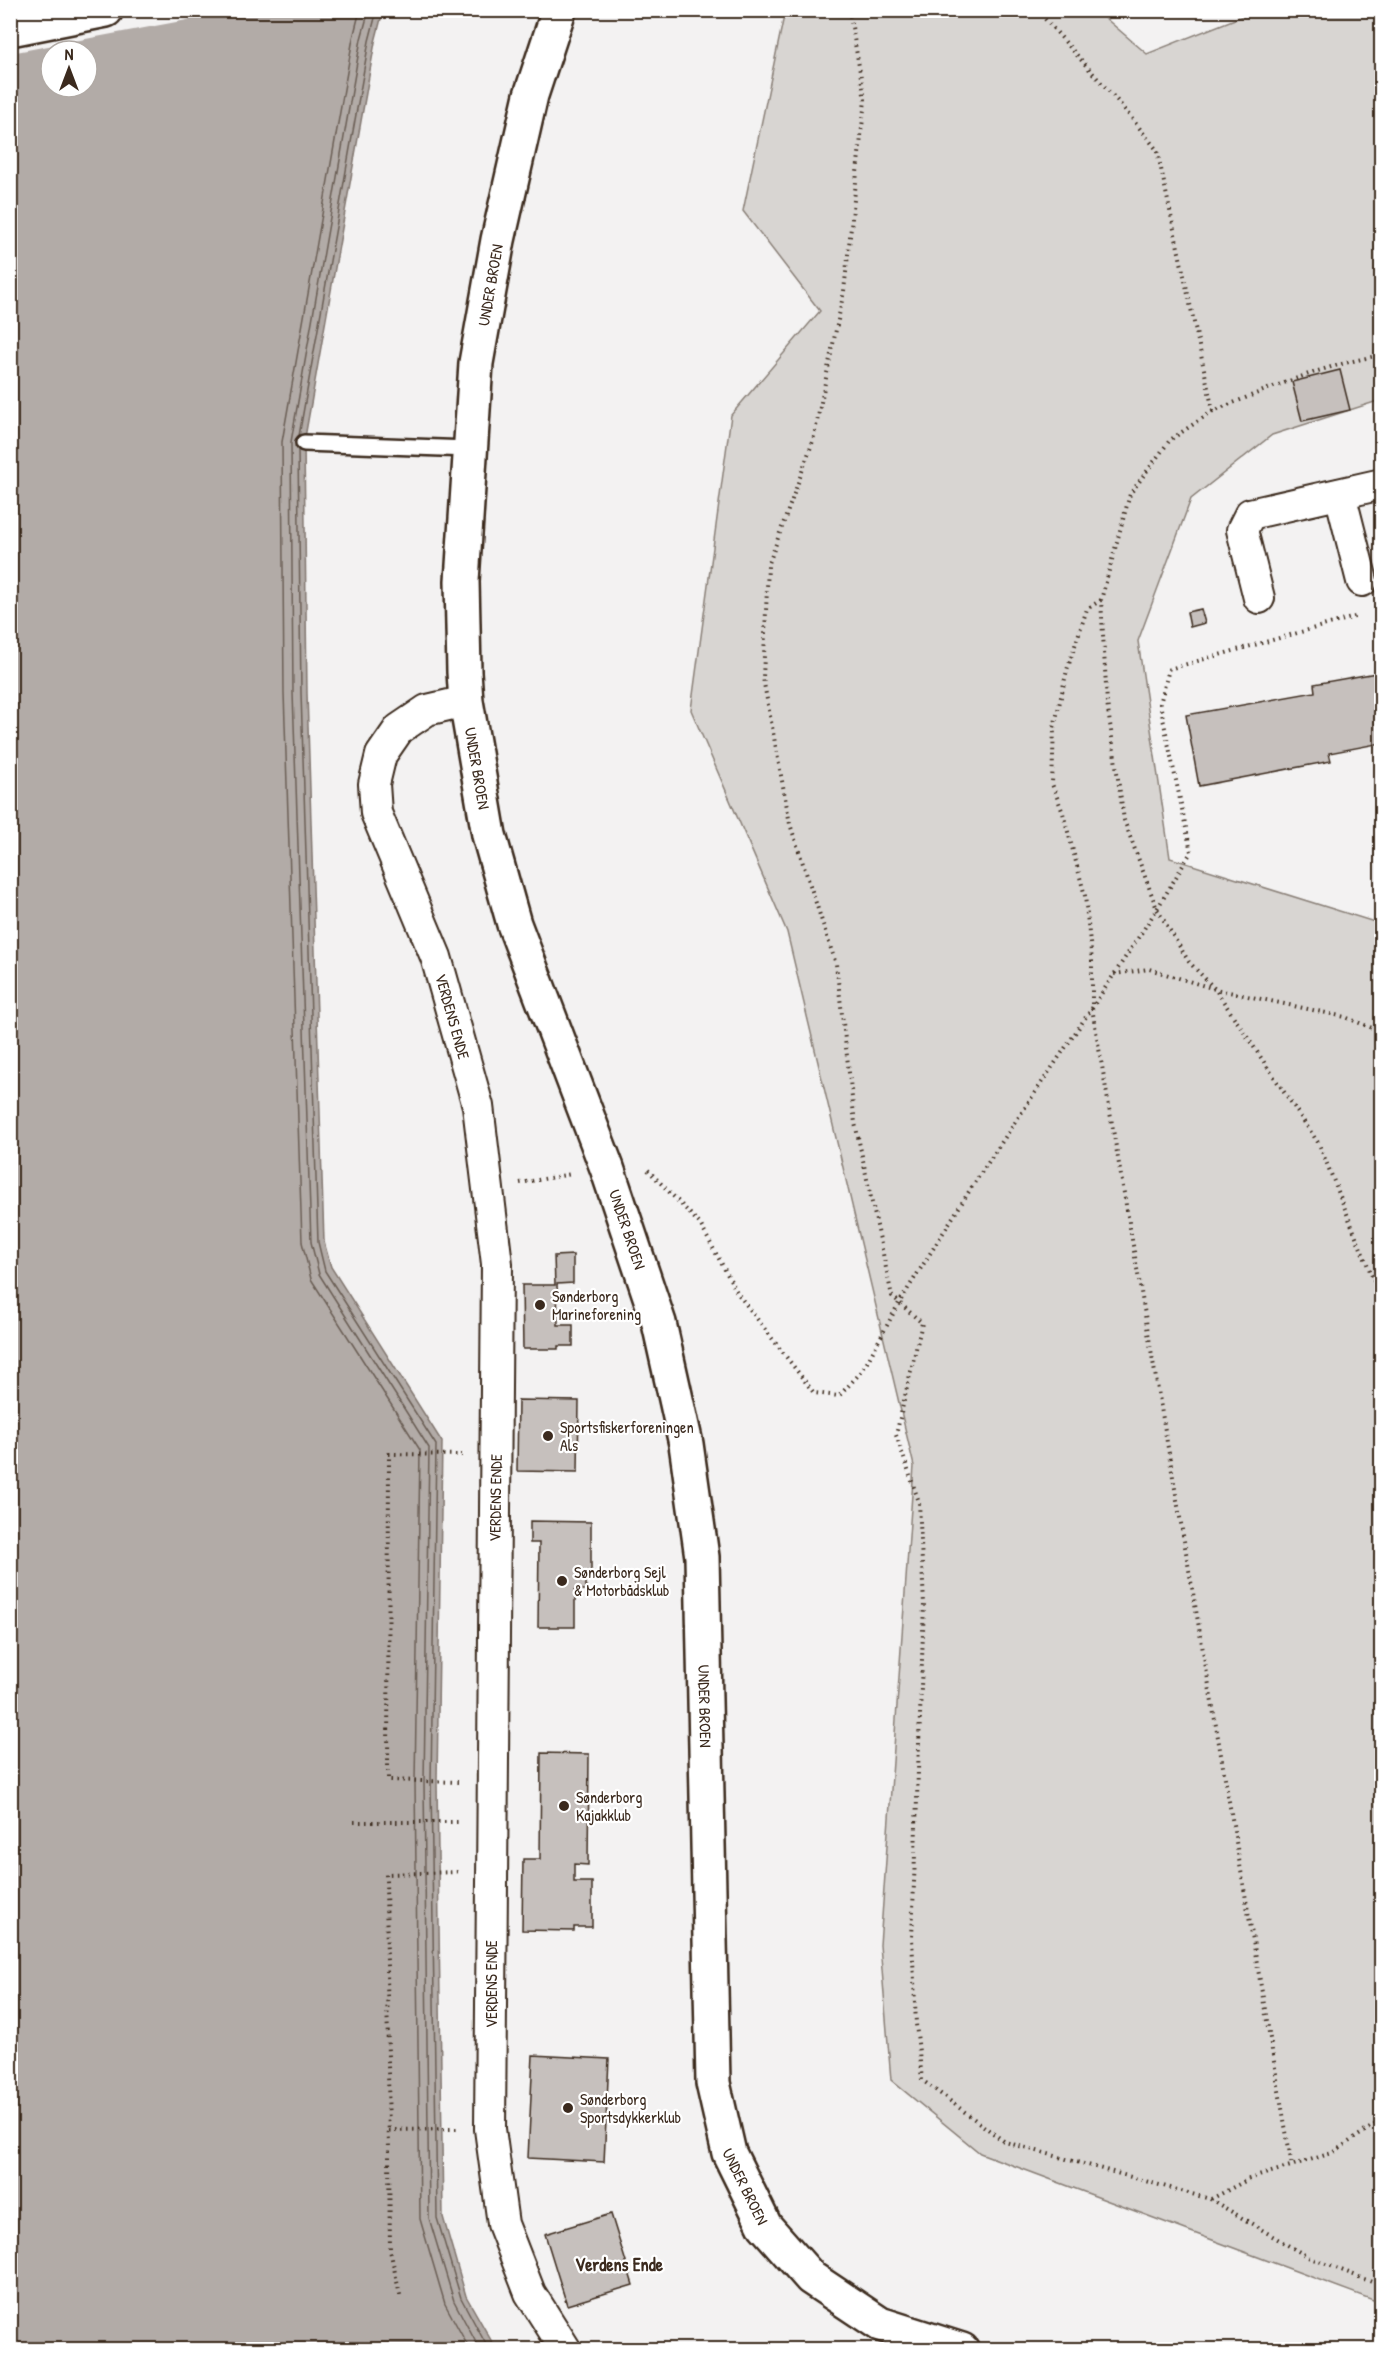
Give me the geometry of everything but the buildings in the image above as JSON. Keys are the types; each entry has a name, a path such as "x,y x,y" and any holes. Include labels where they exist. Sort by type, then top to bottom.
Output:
{"main road":[{"path":"10,29 106,10"},
{"name":"UNDER BROEN","path":"558,10 531,95 498,240 476,363 462,581 466,701 489,835 514,924 607,1168 659,1323 686,1444 702,1557 714,2083 729,2153 765,2226 811,2278 880,2324 962,2349"}],"street":[{"path":"1259,598 1242,530 1250,514 1382,484"},
{"path":"1340,494 1362,581"},
{"name":"VERDENS ENDE","path":"466,701 427,710 399,729 381,754 374,784 376,813 436,957 478,1106 497,1264 490,2129 503,2224 530,2293 566,2349"}],"lane":[{"path":"304,443 469,449"}],"path":[{"path":"849,10 865,100 844,291 813,441 768,566 763,678 790,824 836,964 855,1123 892,1296 922,1323 896,1435 919,1502 924,1604 912,1938 916,2024 922,2080 1005,2142 1210,2199 1308,2257 1382,2286"},
{"path":"1037,10 1121,105 1157,150 1213,411"},
{"path":"1382,356 1361,359 1289,380 1213,411 1170,440 1130,494 1101,600 1107,703 1124,820 1157,909 1189,962 1215,988 1319,1144 1382,1301"},
{"path":"1101,600 1087,609 1067,670 1054,728 1052,784 1063,813 1085,896 1092,961 1092,1008 1292,2166"},
{"path":"488,1188 640,1163 700,1224 738,1294 814,1393 839,1396 863,1370 898,1303 975,1182 1157,909 1191,852 1160,704 1169,669 1359,616"},
{"path":"1114,974 1149,969 1215,988 1345,1017 1382,1032"},
{"path":"492,1781 388,1780 389,1454 444,1456 495,1454"},
{"path":"354,1822 447,1822"},
{"path":"400,2295 390,2250 386,1874 492,1871"},
{"path":"1210,2199 1249,2179 1332,2153 1382,2120"},
{"path":"389,2130 490,2129"}],"shaded area":[{"path":"785,11 1097,11 1147,54 1255,11 1381,11 1381,400 1272,435 1191,499 1138,641 1170,858 1381,924 1381,2303 980,2153 891,2080 880,1945 914,1466 787,932 691,710 731,415 820,311 743,211"}],"water":[{"path":"11,11 383,11 375,42 304,443 307,693 324,1242 331,1267 442,1442 437,1782 443,2217 466,2296 496,2349 11,2350"}],"pier":[{"path":"11,11 235,11 86,39 39,39 39,48 11,53"}],"place":[{"name":"Sønderborg Marineforening","path":"540,1305"},
{"name":"Sportsfiskerforeningen Als","path":"548,1436"},
{"name":"Sønderborg Sejl & Motorbådsklub","path":"562,1581"},
{"name":"Sønderborg Kajakklub","path":"564,1806"},
{"name":"Sønderborg Sportsdykkerklub","path":"568,2108"}],"district":[{"name":"Verdens Ende","path":"619,2265"}]}
